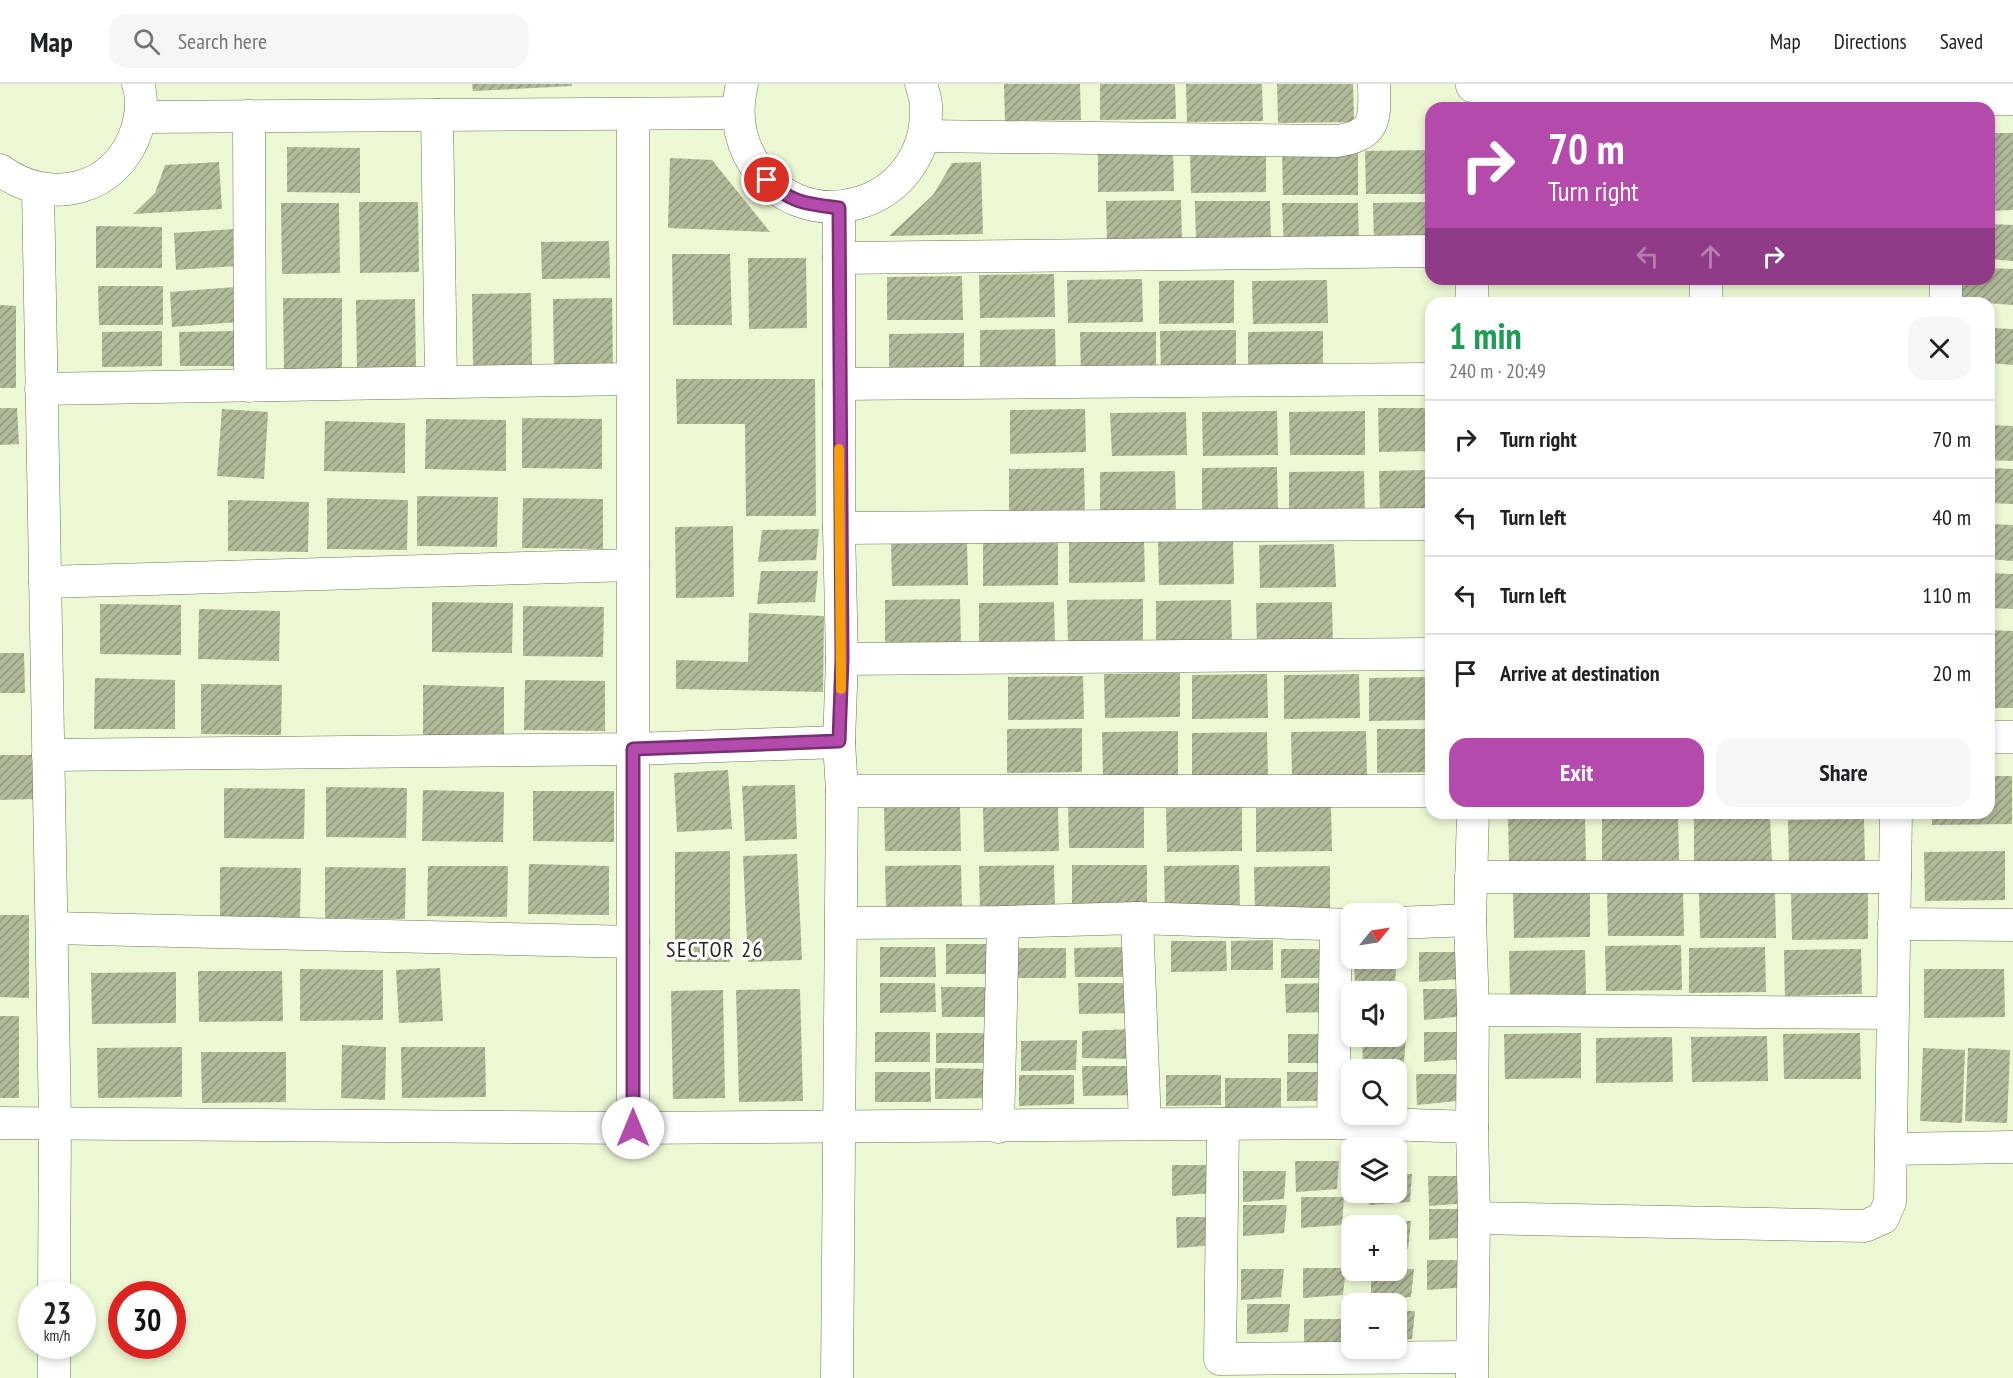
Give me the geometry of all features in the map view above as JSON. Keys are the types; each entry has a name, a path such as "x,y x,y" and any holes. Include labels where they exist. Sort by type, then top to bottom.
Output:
{"street":[{"path":"0,170 14,180 38,189 66,191 93,182 116,166 132,144 141,117 138,84"},
{"path":"141,117 633,114 740,98 742,142 756,169 778,190 804,204 839,208 865,202 892,188 912,164 924,136 926,105 921,84"},
{"path":"924,136 1337,141 1356,138 1368,129 1375,114 1374,84"},
{"path":"1472,92 1703,102"},
{"path":"1964,102 2013,99"},
{"path":"633,114 633,1128"},
{"path":"437,115 441,382"},
{"path":"249,116 250,386"},
{"path":"38,189 56,1122 54,1281"},
{"path":"837,1378 842,791 839,741 842,659 839,208"},
{"path":"839,258 1425,251"},
{"path":"41,389 632,379"},
{"path":"839,384 1425,379"},
{"path":"840,528 1425,524"},
{"path":"45,582 633,565"},
{"path":"842,659 1425,654"},
{"path":"1995,737 2013,737"},
{"path":"48,755 633,749 839,741"},
{"path":"842,791 1425,791"},
{"path":"1223,1124 1220,1368 1472,1367 1474,1218 1470,920 1473,819"},
{"path":"1474,1218 1865,1226 1883,1218 1890,1202 1896,819"},
{"path":"1471,877 1895,877"},
{"path":"840,923 1137,918 1341,925"},
{"path":"1137,918 1145,1125"},
{"path":"1407,923 1470,920"},
{"path":"998,1127 1004,922"},
{"path":"1894,924 2013,925"},
{"path":"52,928 633,942"},
{"path":"1333,1123 1342,969"},
{"path":"1473,1010 1892,1013"},
{"path":"0,1123 633,1128 1333,1123 1472,1127"},
{"path":"1891,1149 2013,1148"},
{"path":"54,1359 54,1378"}],"building":[{"path":"472,84 572,84 572,86 473,91"},
{"path":"1004,84 1080,84 1081,120 1005,121"},
{"path":"1100,84 1175,84 1176,119 1100,120"},
{"path":"1186,84 1262,84 1263,121 1187,122"},
{"path":"1277,84 1353,84 1354,122 1278,123"},
{"path":"1995,133 2013,133 2013,210 1995,211"},
{"path":"287,147 360,148 360,193 287,192"},
{"path":"1173,148 1174,191 1098,192 1098,149"},
{"path":"1266,149 1266,192 1191,193 1190,150"},
{"path":"1425,150 1425,194 1366,194 1365,151"},
{"path":"1358,151 1358,195 1283,195 1282,152"},
{"path":"670,158 712,160 770,232 668,228"},
{"path":"219,162 222,209 133,214 155,193 165,165"},
{"path":"981,162 983,234 889,236 933,195 952,163"},
{"path":"1181,200 1182,244 1107,245 1106,201"},
{"path":"1195,201 1270,201 1271,244 1196,245"},
{"path":"359,202 418,202 419,272 360,273"},
{"path":"1425,202 1425,245 1374,246 1373,203"},
{"path":"281,203 339,203 340,273 282,274"},
{"path":"1282,203 1358,203 1359,246 1284,247"},
{"path":"1995,224 2013,225 2013,261 1995,260"},
{"path":"96,226 162,227 162,268 96,268"},
{"path":"235,229 237,266 176,270 174,233"},
{"path":"609,241 610,278 542,279 541,242"},
{"path":"672,254 730,254 732,325 673,325"},
{"path":"748,258 806,258 807,328 749,329"},
{"path":"1995,268 2013,269 2013,305 1995,304 1995,297 1961,297 1962,285 1995,285"},
{"path":"1054,274 1055,317 980,318 979,275"},
{"path":"962,276 963,320 887,320 887,277"},
{"path":"1142,279 1143,322 1068,323 1067,280"},
{"path":"1234,280 1234,323 1159,324 1159,281"},
{"path":"1327,280 1328,323 1253,324 1252,281"},
{"path":"98,286 163,286 163,325 99,325"},
{"path":"235,287 238,322 172,327 170,292"},
{"path":"531,293 532,365 473,365 472,294"},
{"path":"283,298 342,298 342,369 284,369"},
{"path":"612,298 613,369 554,370 553,299"},
{"path":"415,299 416,369 357,370 356,300"},
{"path":"0,305 16,306 16,388 0,388"},
{"path":"1995,328 2013,329 2013,365 1995,364"},
{"path":"1055,329 1056,373 980,374 980,330"},
{"path":"1236,330 1236,374 1161,375 1160,331"},
{"path":"162,331 162,366 102,367 102,332"},
{"path":"235,331 236,366 180,366 179,332"},
{"path":"1323,331 1323,374 1248,375 1248,332"},
{"path":"1080,332 1156,332 1156,375 1081,376"},
{"path":"964,333 964,377 889,378 889,334"},
{"path":"676,379 815,379 816,516 746,516 745,424 677,424"},
{"path":"0,408 17,408 19,444 0,445"},
{"path":"1378,408 1425,408 1425,451 1379,452"},
{"path":"222,409 268,412 264,479 217,476"},
{"path":"1085,409 1086,452 1010,454 1010,410"},
{"path":"1277,411 1278,455 1203,456 1202,412"},
{"path":"1365,411 1365,455 1290,455 1289,412"},
{"path":"1186,412 1187,455 1112,456 1110,413"},
{"path":"522,418 602,419 602,469 522,468"},
{"path":"426,419 506,420 506,471 425,469"},
{"path":"325,421 405,423 405,473 324,471"},
{"path":"1995,425 2013,426 2013,461 1995,460"},
{"path":"1277,467 1278,511 1202,512 1202,468"},
{"path":"1084,468 1085,512 1009,513 1009,469"},
{"path":"1995,468 2013,469 2013,504 1995,503"},
{"path":"1425,470 1425,514 1380,514 1379,471"},
{"path":"1175,471 1176,514 1100,515 1100,472"},
{"path":"1364,471 1365,514 1289,515 1289,472"},
{"path":"417,496 498,497 497,547 417,546"},
{"path":"327,498 408,500 407,550 327,549"},
{"path":"523,498 603,499 603,549 522,548"},
{"path":"228,500 309,502 308,552 228,551"},
{"path":"1995,524 2013,525 2013,561 1995,560"},
{"path":"733,526 734,597 676,598 675,527"},
{"path":"819,529 816,560 758,562 762,530"},
{"path":"1144,538 1145,582 1069,583 1069,539"},
{"path":"1233,540 1234,584 1159,585 1158,541"},
{"path":"967,542 968,585 892,586 891,543"},
{"path":"1058,542 1058,585 983,586 983,543"},
{"path":"1334,544 1336,587 1260,588 1259,545"},
{"path":"761,571 818,571 815,602 757,604"},
{"path":"1995,573 2013,574 2013,609 1995,608"},
{"path":"960,599 961,643 885,644 885,600"},
{"path":"1143,599 1143,642 1068,643 1067,600"},
{"path":"1231,600 1232,643 1156,644 1156,601"},
{"path":"432,602 513,603 512,653 432,652"},
{"path":"1054,602 1055,646 979,647 979,603"},
{"path":"1332,602 1333,645 1257,646 1256,603"},
{"path":"100,604 181,605 181,655 100,654"},
{"path":"523,606 604,607 603,657 523,656"},
{"path":"199,609 280,611 279,661 198,659"},
{"path":"749,613 824,616 823,692 676,689 676,660 748,662"},
{"path":"1995,630 2013,631 2013,708 1995,708"},
{"path":"0,653 24,653 25,693 0,693"},
{"path":"1180,673 1180,717 1105,718 1104,674"},
{"path":"1267,674 1268,718 1192,719 1192,675"},
{"path":"1359,674 1360,718 1284,719 1284,675"},
{"path":"1083,676 1084,719 1008,720 1008,677"},
{"path":"1425,677 1425,720 1369,721 1369,678"},
{"path":"95,678 175,680 175,729 94,729"},
{"path":"525,680 605,681 605,731 524,730"},
{"path":"201,684 282,685 281,735 201,734"},
{"path":"423,685 504,687 504,737 423,736"},
{"path":"1082,728 1082,772 1007,773 1007,729"},
{"path":"1377,729 1425,729 1425,772 1377,773"},
{"path":"1178,731 1178,775 1103,776 1102,732"},
{"path":"1366,731 1367,775 1292,776 1291,732"},
{"path":"1267,732 1268,775 1192,776 1192,733"},
{"path":"0,755 35,755 36,799 0,800"},
{"path":"728,770 732,829 677,832 674,773"},
{"path":"1995,776 2012,776 2012,824 1932,825 1932,819 1995,819"},
{"path":"795,785 797,839 745,841 742,786"},
{"path":"326,787 407,788 406,838 326,837"},
{"path":"224,788 305,789 304,839 224,838"},
{"path":"423,790 504,792 503,842 422,841"},
{"path":"533,791 614,791 614,842 533,841"},
{"path":"1144,804 1144,848 1069,848 1068,805"},
{"path":"960,807 961,851 885,851 884,808"},
{"path":"1058,807 1059,851 984,852 983,808"},
{"path":"1242,807 1242,851 1167,852 1166,808"},
{"path":"1331,807 1332,851 1256,852 1256,808"},
{"path":"1508,819 1585,819 1586,861 1509,862"},
{"path":"1602,819 1678,819 1679,860 1602,862"},
{"path":"1694,819 1770,819 1772,863 1694,864"},
{"path":"1864,819 1865,864 1789,865 1788,820"},
{"path":"730,851 730,962 675,962 675,852"},
{"path":"2005,851 2005,900 1925,901 1924,852"},
{"path":"797,854 802,960 748,962 743,856"},
{"path":"529,864 609,866 609,915 528,914"},
{"path":"961,865 962,908 886,909 885,866"},
{"path":"1054,865 1055,909 980,910 979,866"},
{"path":"1072,865 1147,865 1147,908 1072,909"},
{"path":"1239,865 1240,909 1165,910 1164,866"},
{"path":"428,866 508,866 507,917 427,916"},
{"path":"1330,866 1330,910 1255,911 1254,867"},
{"path":"220,867 301,868 300,918 220,917"},
{"path":"325,867 406,868 405,919 325,918"},
{"path":"1683,890 1684,936 1608,936 1607,891"},
{"path":"1590,892 1590,937 1514,938 1513,893"},
{"path":"1775,892 1776,938 1700,938 1699,893"},
{"path":"1868,893 1868,939 1792,940 1791,894"},
{"path":"0,915 29,915 29,998 0,997"},
{"path":"1273,940 1273,970 1231,970 1231,941"},
{"path":"1171,941 1226,941 1227,971 1171,972"},
{"path":"946,944 997,944 997,974 946,974"},
{"path":"1681,945 1682,990 1606,991 1605,946"},
{"path":"880,947 935,947 936,977 880,977"},
{"path":"1130,947 1130,977 1075,977 1074,948"},
{"path":"1765,947 1766,992 1689,993 1689,948"},
{"path":"1011,948 1066,948 1066,978 1011,978"},
{"path":"1281,949 1323,949 1323,978 1281,978"},
{"path":"1861,949 1862,994 1785,996 1784,950"},
{"path":"1585,950 1586,995 1510,996 1509,951"},
{"path":"1419,952 1462,952 1460,979 1419,982"},
{"path":"440,968 443,1021 399,1023 396,970"},
{"path":"300,969 383,970 383,1020 300,1021"},
{"path":"1354,969 1396,969 1395,981 1355,981"},
{"path":"1924,969 2004,969 2005,1017 1924,1018"},
{"path":"198,971 282,971 283,1021 199,1022"},
{"path":"176,972 176,1023 92,1024 91,973"},
{"path":"880,983 935,983 936,1012 880,1013"},
{"path":"1078,983 1134,983 1134,1013 1079,1014"},
{"path":"1327,983 1328,1012 1286,1013 1285,984"},
{"path":"941,987 997,987 997,1017 942,1017"},
{"path":"800,989 803,1101 739,1102 736,990"},
{"path":"1423,989 1467,989 1465,1016 1424,1020"},
{"path":"723,990 725,1098 673,1099 671,991"},
{"path":"0,1016 19,1016 19,1098 0,1098"},
{"path":"1132,1029 1131,1059 1082,1058 1082,1031"},
{"path":"875,1032 930,1032 930,1062 875,1062"},
{"path":"1424,1032 1467,1032 1465,1059 1424,1062"},
{"path":"936,1033 991,1033 991,1063 936,1063"},
{"path":"1581,1033 1581,1078 1505,1079 1504,1034"},
{"path":"1860,1033 1861,1079 1784,1079 1783,1034"},
{"path":"1288,1034 1330,1034 1330,1063 1288,1063"},
{"path":"1767,1036 1768,1081 1692,1082 1691,1037"},
{"path":"1672,1037 1673,1082 1596,1083 1596,1038"},
{"path":"1077,1040 1076,1070 1021,1071 1021,1041"},
{"path":"342,1045 386,1047 385,1100 341,1098"},
{"path":"182,1047 182,1097 98,1098 97,1048"},
{"path":"401,1047 485,1047 486,1097 402,1098"},
{"path":"1362,1047 1405,1047 1404,1059 1363,1059"},
{"path":"1923,1048 1965,1050 1962,1123 1920,1121"},
{"path":"1968,1048 2010,1050 2007,1123 1965,1121"},
{"path":"201,1052 286,1052 286,1102 202,1103"},
{"path":"1082,1066 1139,1066 1138,1095 1083,1096"},
{"path":"935,1068 991,1069 989,1098 935,1099"},
{"path":"875,1072 930,1072 931,1102 875,1102"},
{"path":"1287,1072 1329,1072 1329,1101 1287,1101"},
{"path":"1416,1074 1460,1074 1457,1101 1417,1105"},
{"path":"1019,1075 1074,1075 1074,1104 1019,1106"},
{"path":"1166,1075 1221,1075 1221,1105 1166,1106"},
{"path":"1225,1078 1281,1078 1281,1108 1225,1108"},
{"path":"1295,1161 1339,1161 1337,1189 1296,1192"},
{"path":"1172,1165 1215,1165 1212,1193 1172,1196"},
{"path":"1243,1171 1286,1171 1284,1199 1243,1202"},
{"path":"1407,1174 1412,1174 1410,1202 1407,1202"},
{"path":"1428,1176 1472,1176 1469,1203 1429,1206"},
{"path":"1301,1197 1341,1197 1341,1203 1344,1203 1341,1225 1301,1228"},
{"path":"1369,1203 1396,1203 1369,1205"},
{"path":"1243,1205 1287,1205 1284,1233 1243,1236"},
{"path":"1429,1209 1472,1209 1470,1237 1429,1240"},
{"path":"1176,1217 1220,1217 1217,1245 1177,1248"},
{"path":"1407,1221 1411,1221 1408,1249"},
{"path":"1427,1260 1470,1260 1468,1287 1427,1290"},
{"path":"1303,1268 1341,1268 1341,1281 1345,1281 1341,1295 1303,1298"},
{"path":"1241,1269 1284,1269 1281,1297 1241,1300"},
{"path":"1407,1269 1414,1269 1411,1297 1407,1297 1407,1293 1371,1293 1371,1281 1407,1281"},
{"path":"1247,1304 1290,1304 1288,1332 1247,1334"},
{"path":"1407,1311 1415,1311 1412,1339 1407,1339"},
{"path":"1304,1319 1341,1319 1341,1346 1304,1349"}],"slow traffic":[{"path":"839,449 841,689"}],"district":[{"name":"SECTOR 26","path":"715,949"}],"route":[{"path":"633,1128 633,749 839,741 842,659 839,508 839,208 804,204 778,190 767,180"}]}
